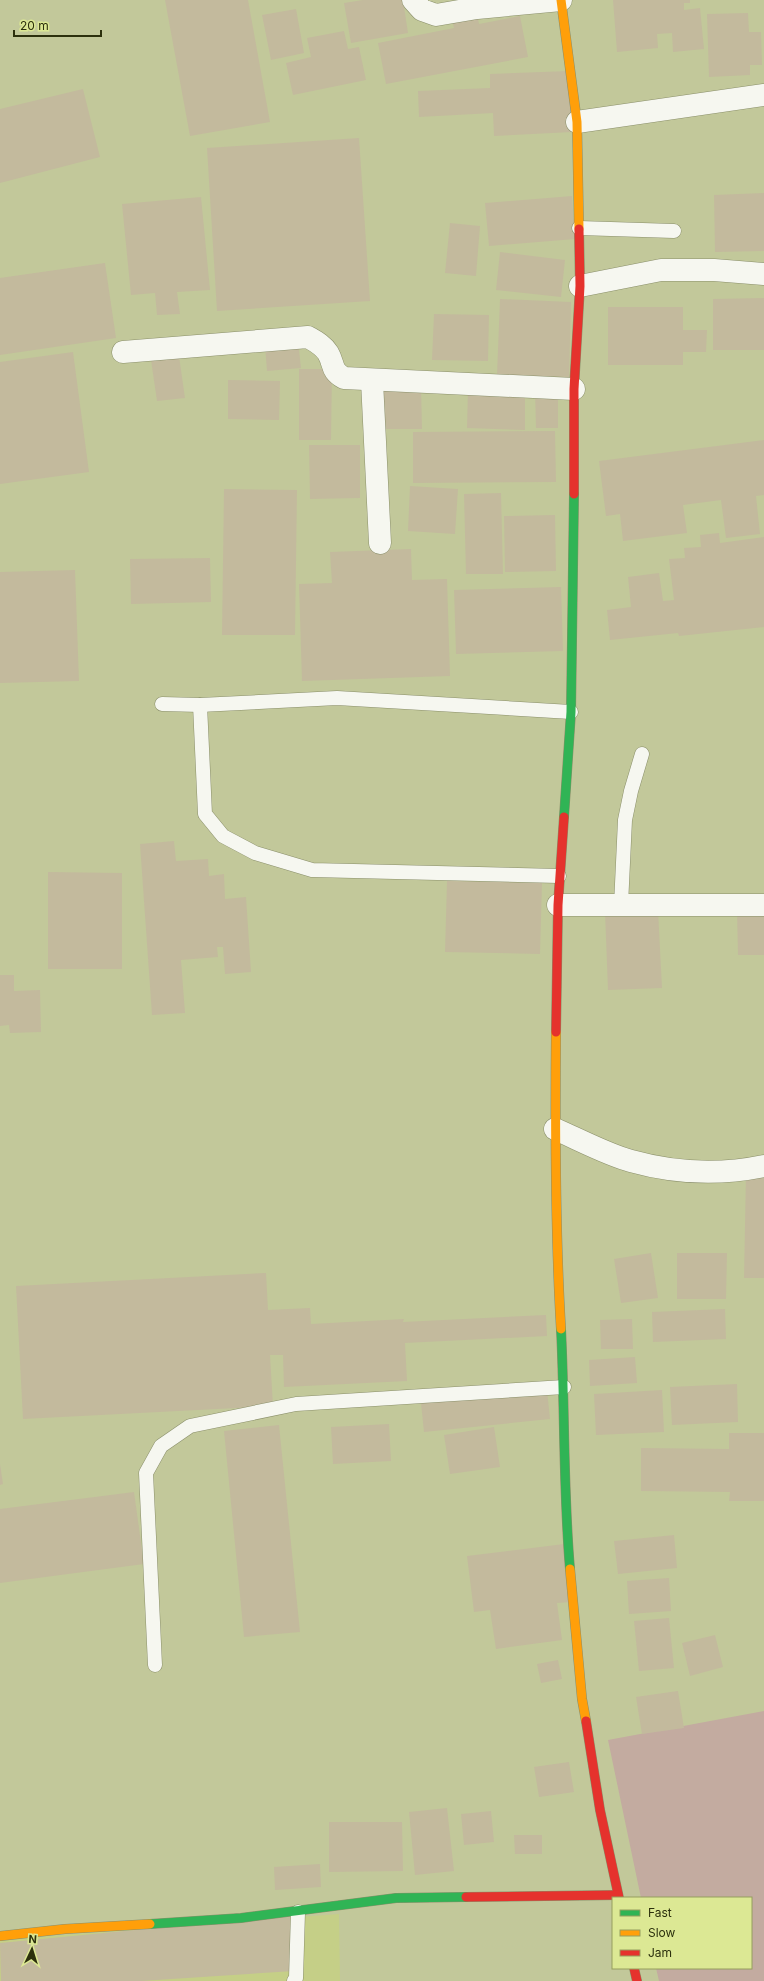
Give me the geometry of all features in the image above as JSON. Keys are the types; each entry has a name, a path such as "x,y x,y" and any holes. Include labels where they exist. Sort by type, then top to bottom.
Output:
{"street":[{"path":"0,1936 298,1912 396,1898 619,1896 600,1810 582,1699 569,1549 563,1435 564,1387 557,1266 555,1129 558,905 571,712 574,537 574,389 580,286 577,122 561,0 476,8 436,15 422,10 413,0"},
{"path":"577,122 764,94"},
{"path":"580,286 662,270 714,270 764,274"},
{"path":"123,352 308,337 321,344 328,353 335,372 344,378 372,381 574,389"},
{"path":"372,381 380,543"},
{"path":"558,905 764,905"},
{"path":"555,1129 630,1161 678,1171 741,1171 764,1166"},
{"path":"634,1969 637,1981"}],"lane":[{"path":"579,228 674,231"},
{"path":"162,704 200,705 337,698 571,712"},
{"path":"200,705 205,814 223,836 254,853 312,870 559,876"},
{"path":"621,905 625,820 631,791 642,754"},
{"path":"155,1665 146,1473 161,1446 190,1426 296,1404 564,1387"},
{"path":"294,1981 296,1978 298,1912"}],"shaded area":[{"path":"764,1711 764,1981 659,1981 656,1969 752,1969 752,1897 641,1897 608,1740"},
{"path":"339,1914 340,1981 0,1981 0,1940"}],"building":[{"path":"165,0 248,0 270,122 190,136"},
{"path":"363,0 403,0 408,33 351,43 344,3"},
{"path":"613,0 690,0 690,3 684,3 684,10 700,8 704,49 673,52 672,33 657,34 658,48 617,52"},
{"path":"296,9 304,53 271,60 262,15"},
{"path":"476,10 479,24 520,16 528,57 386,84 378,43 454,28 451,15"},
{"path":"748,13 749,32 761,32 762,65 750,65 750,75 709,77 707,14"},
{"path":"344,31 348,49 359,47 366,80 293,95 286,63 311,57 307,38"},
{"path":"569,71 572,132 494,136 493,113 419,117 418,91 490,88 490,74"},
{"path":"83,89 100,157 0,183 0,109"},
{"path":"359,138 370,301 217,311 207,148"},
{"path":"764,193 764,251 715,252 714,195"},
{"path":"572,196 575,239 489,246 485,203"},
{"path":"201,197 210,290 177,292 180,314 157,315 155,293 131,295 122,204"},
{"path":"450,223 480,226 476,276 445,273"},
{"path":"500,252 565,260 561,297 496,290"},
{"path":"105,263 116,338 0,355 0,278"},
{"path":"764,298 764,350 713,350 713,299"},
{"path":"500,299 571,302 569,377 497,375"},
{"path":"608,307 683,307 683,330 707,330 706,352 683,352 683,365 608,365"},
{"path":"434,314 489,315 488,361 432,360"},
{"path":"298,341 301,368 267,371 265,345"},
{"path":"73,352 89,472 0,484 0,362"},
{"path":"179,356 185,398 157,401 151,360"},
{"path":"299,369 332,369 331,440 299,440"},
{"path":"228,380 280,381 279,420 228,419"},
{"path":"421,386 422,429 380,429 380,387"},
{"path":"468,389 525,390 525,430 467,428"},
{"path":"535,389 558,389 558,428 536,428"},
{"path":"555,431 556,482 413,483 413,432"},
{"path":"764,440 764,495 756,496 760,534 726,538 721,500 683,505 687,533 623,541 620,514 606,516 599,461"},
{"path":"309,445 360,445 360,498 310,499"},
{"path":"410,486 458,489 455,534 408,531"},
{"path":"224,489 297,490 295,635 222,635"},
{"path":"501,493 503,574 466,574 464,494"},
{"path":"555,515 556,571 505,572 504,516"},
{"path":"719,533 720,543 764,537 764,627 679,636 678,633 610,640 607,610 631,607 628,577 659,573 663,601 674,600 669,559 685,558 684,548 701,547 700,535"},
{"path":"411,549 412,580 447,579 450,676 302,681 299,584 332,583 330,552"},
{"path":"210,558 211,602 131,604 130,559"},
{"path":"75,570 79,681 0,683 0,572"},
{"path":"561,587 563,651 456,654 454,590"},
{"path":"174,841 176,861 208,859 209,876 224,874 225,899 246,897 251,972 225,974 223,947 217,947 218,957 181,960 185,1013 152,1015 140,844"},
{"path":"48,872 122,873 122,969 48,969"},
{"path":"447,881 542,883 540,954 445,952"},
{"path":"658,910 662,988 608,990 605,912"},
{"path":"737,911 764,911 764,955 738,955"},
{"path":"0,975 14,975 14,991 40,990 41,1032 10,1033 9,1025 0,1026"},
{"path":"746,1173 764,1173 764,1278 744,1278"},
{"path":"651,1253 658,1298 621,1303 614,1259"},
{"path":"677,1253 727,1253 726,1299 677,1299"},
{"path":"266,1273 268,1310 310,1308 311,1324 404,1319 403,1322 546,1315 547,1336 405,1343 407,1381 284,1387 283,1355 270,1355 273,1406 23,1419 16,1286"},
{"path":"725,1309 726,1339 653,1342 652,1312"},
{"path":"632,1319 633,1349 601,1349 600,1320"},
{"path":"635,1357 637,1383 590,1386 589,1360"},
{"path":"737,1384 738,1422 672,1425 670,1387"},
{"path":"547,1390 550,1419 424,1432 421,1403"},
{"path":"662,1390 664,1432 596,1435 594,1394"},
{"path":"389,1424 391,1461 333,1464 331,1427"},
{"path":"279,1425 300,1632 244,1637 224,1431"},
{"path":"494,1427 500,1467 450,1474 444,1435"},
{"path":"729,1433 764,1433 764,1501 729,1501 730,1492 641,1491 641,1448 729,1449"},
{"path":"0,1464 3,1484 0,1485"},
{"path":"134,1492 144,1564 0,1583 0,1509"},
{"path":"674,1535 677,1568 618,1574 614,1541"},
{"path":"564,1544 572,1602 557,1603 562,1640 496,1649 490,1610 474,1612 467,1556"},
{"path":"669,1578 671,1611 629,1614 627,1581"},
{"path":"669,1618 674,1668 639,1671 634,1621"},
{"path":"715,1635 723,1667 690,1676 682,1643"},
{"path":"558,1660 562,1679 541,1683 537,1664"},
{"path":"678,1691 684,1728 642,1734 636,1697"},
{"path":"569,1762 574,1792 539,1797 534,1767"},
{"path":"447,1808 454,1871 415,1875 409,1812"},
{"path":"491,1811 494,1842 464,1845 461,1814"},
{"path":"329,1822 402,1822 403,1871 329,1872"},
{"path":"514,1835 542,1835 542,1854 515,1854"},
{"path":"320,1864 321,1887 275,1890 274,1867"},
{"path":"290,1915 294,1971 141,1981 1,1981 0,1943"}],"traffic: fast":[{"path":"564,817 571,712 574,494"},
{"path":"561,1329 566,1509 570,1569"},
{"path":"150,1924 241,1918 396,1898 466,1897"}],"traffic: slow":[{"path":"561,0 577,122 579,229"},
{"path":"556,1032 556,1180 561,1329"},
{"path":"570,1569 582,1699 586,1721"},
{"path":"0,1936 65,1929 150,1924"}],"traffic: jam":[{"path":"574,494 574,389 580,286 579,229"},
{"path":"556,1032 558,905 564,817"},
{"path":"586,1721 600,1810 619,1897"},
{"path":"466,1897 618,1895"},
{"path":"634,1969 637,1981"}]}
